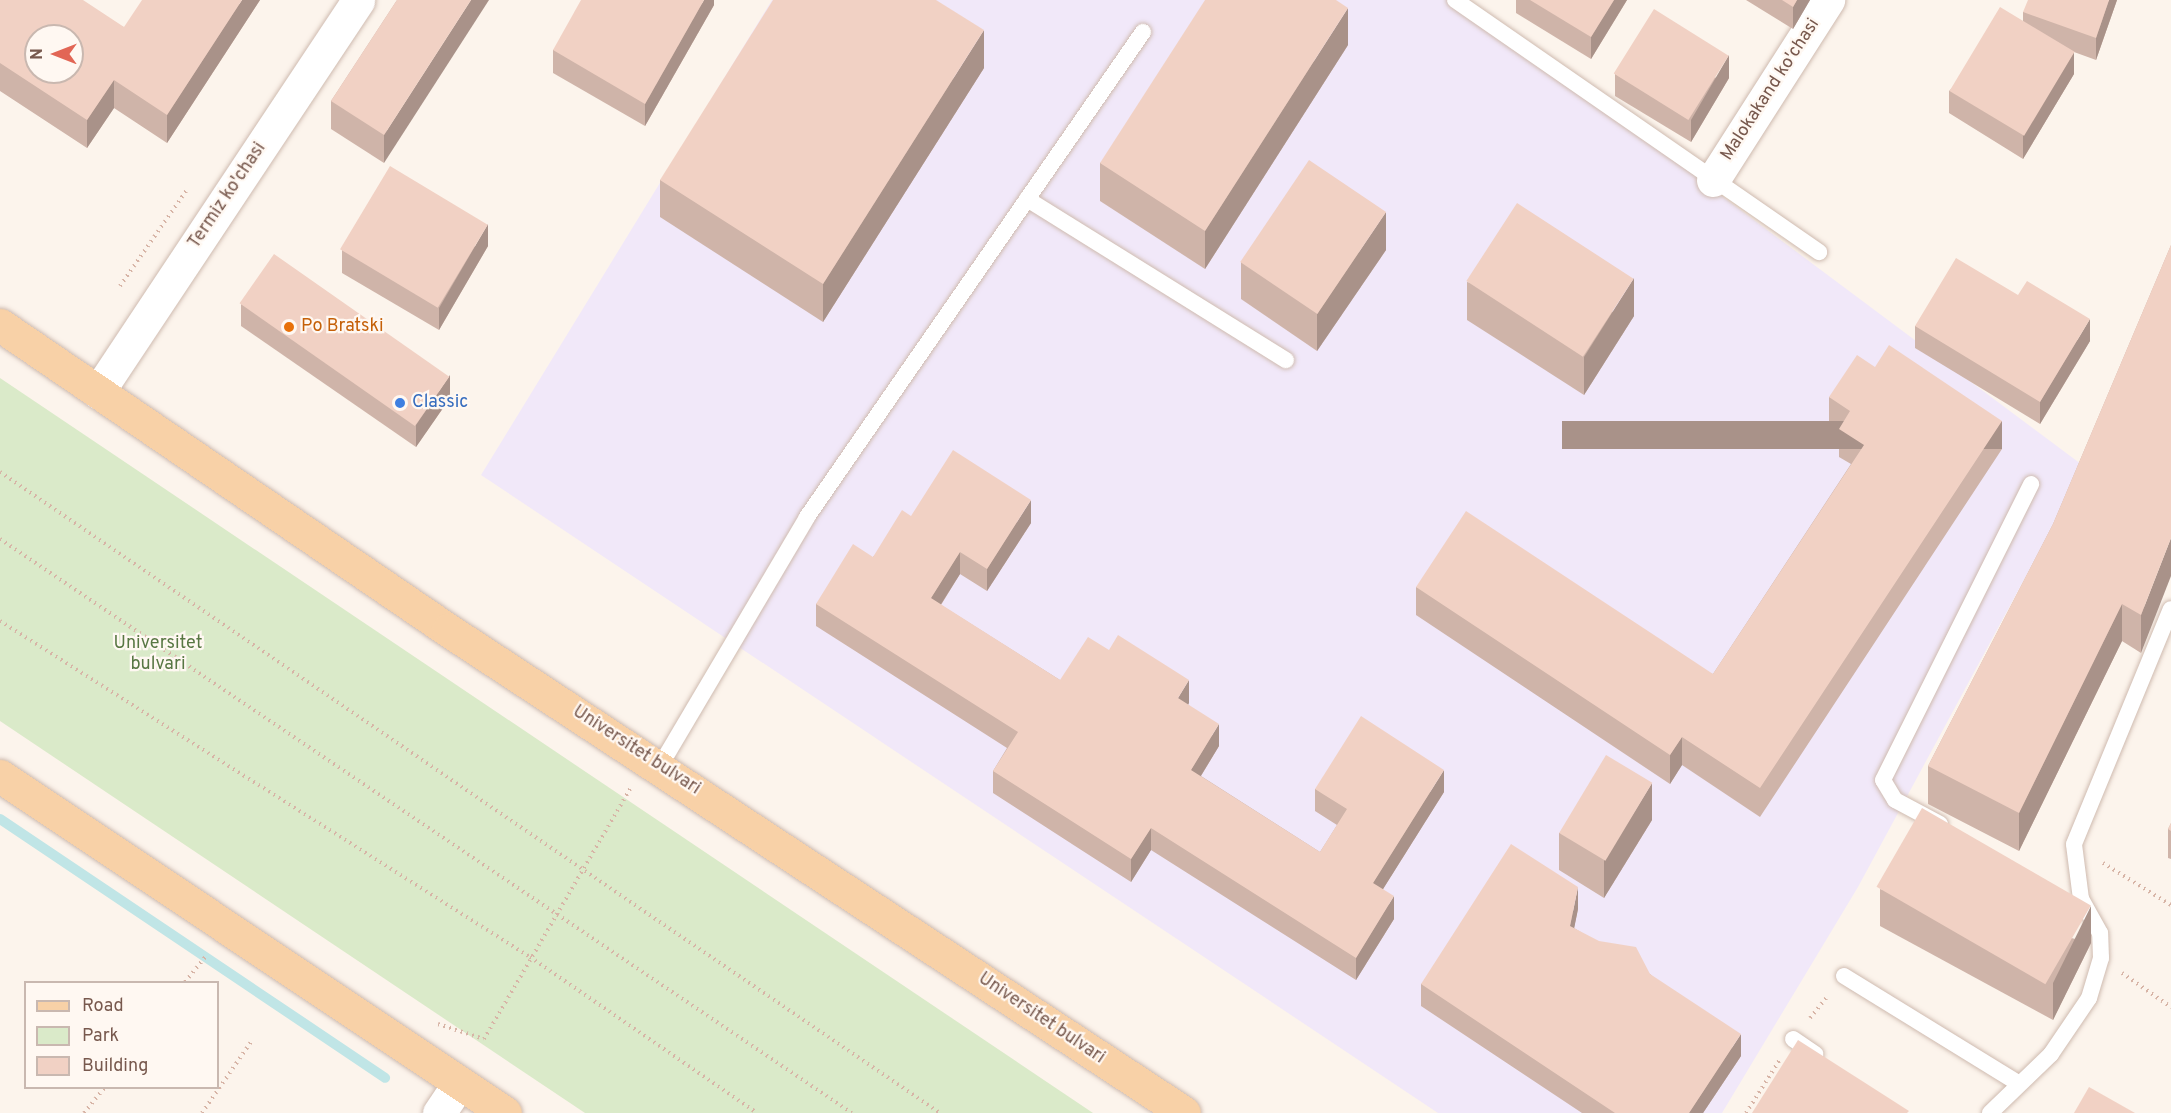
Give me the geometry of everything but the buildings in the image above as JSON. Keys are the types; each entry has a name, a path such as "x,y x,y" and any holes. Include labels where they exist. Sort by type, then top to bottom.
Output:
{"main road":[{"name":"Termiz ko'chasi","path":"98,392 358,0"},
{"name":"Malokakand ko'chasi","path":"1713,180 1828,0"},
{"name":"Universitet bulvari","path":"0,325 448,630 660,766 1184,1113"},
{"path":"0,776 505,1113"},
{"path":"439,1113 459,1083"}],"lane":[{"path":"1455,0 1819,252"},
{"path":"660,766 807,517 1143,32"},
{"path":"1027,199 1286,360"},
{"path":"1957,833 1895,800 1883,780 2031,484"},
{"path":"1990,1113 2016,1082 2051,1054 2089,998 2101,958 2100,933 2080,899 2074,844 2171,609"},
{"path":"2060,888 2080,899"},
{"path":"1844,976 2016,1082"},
{"path":"1793,1039 1830,1064"}],"path":[{"path":"0,472 940,1113"},
{"path":"0,540 556,910 852,1113"},
{"path":"0,621 530,957 758,1113"},
{"path":"435,1023 484,1039 556,910 633,784"},
{"path":"2074,844 2171,905"},
{"path":"2101,958 2171,1007"},
{"path":"187,981 194,971"},
{"path":"219,1088 251,1042"},
{"path":"84,1113 103,1089"},
{"path":"202,1113 219,1089"}],"shaded area":[{"path":"772,0 1459,0 2085,467 1858,887 1722,1113 1438,1113 481,475"}],"green space":[{"name":"Universitet bulvari","path":"0,378 1093,1113 585,1113 0,721"}],"waterway":[{"path":"0,819 385,1078"}],"place":[{"name":"Po Bratski","path":"289,327"},
{"name":"Classic","path":"400,403"}]}
